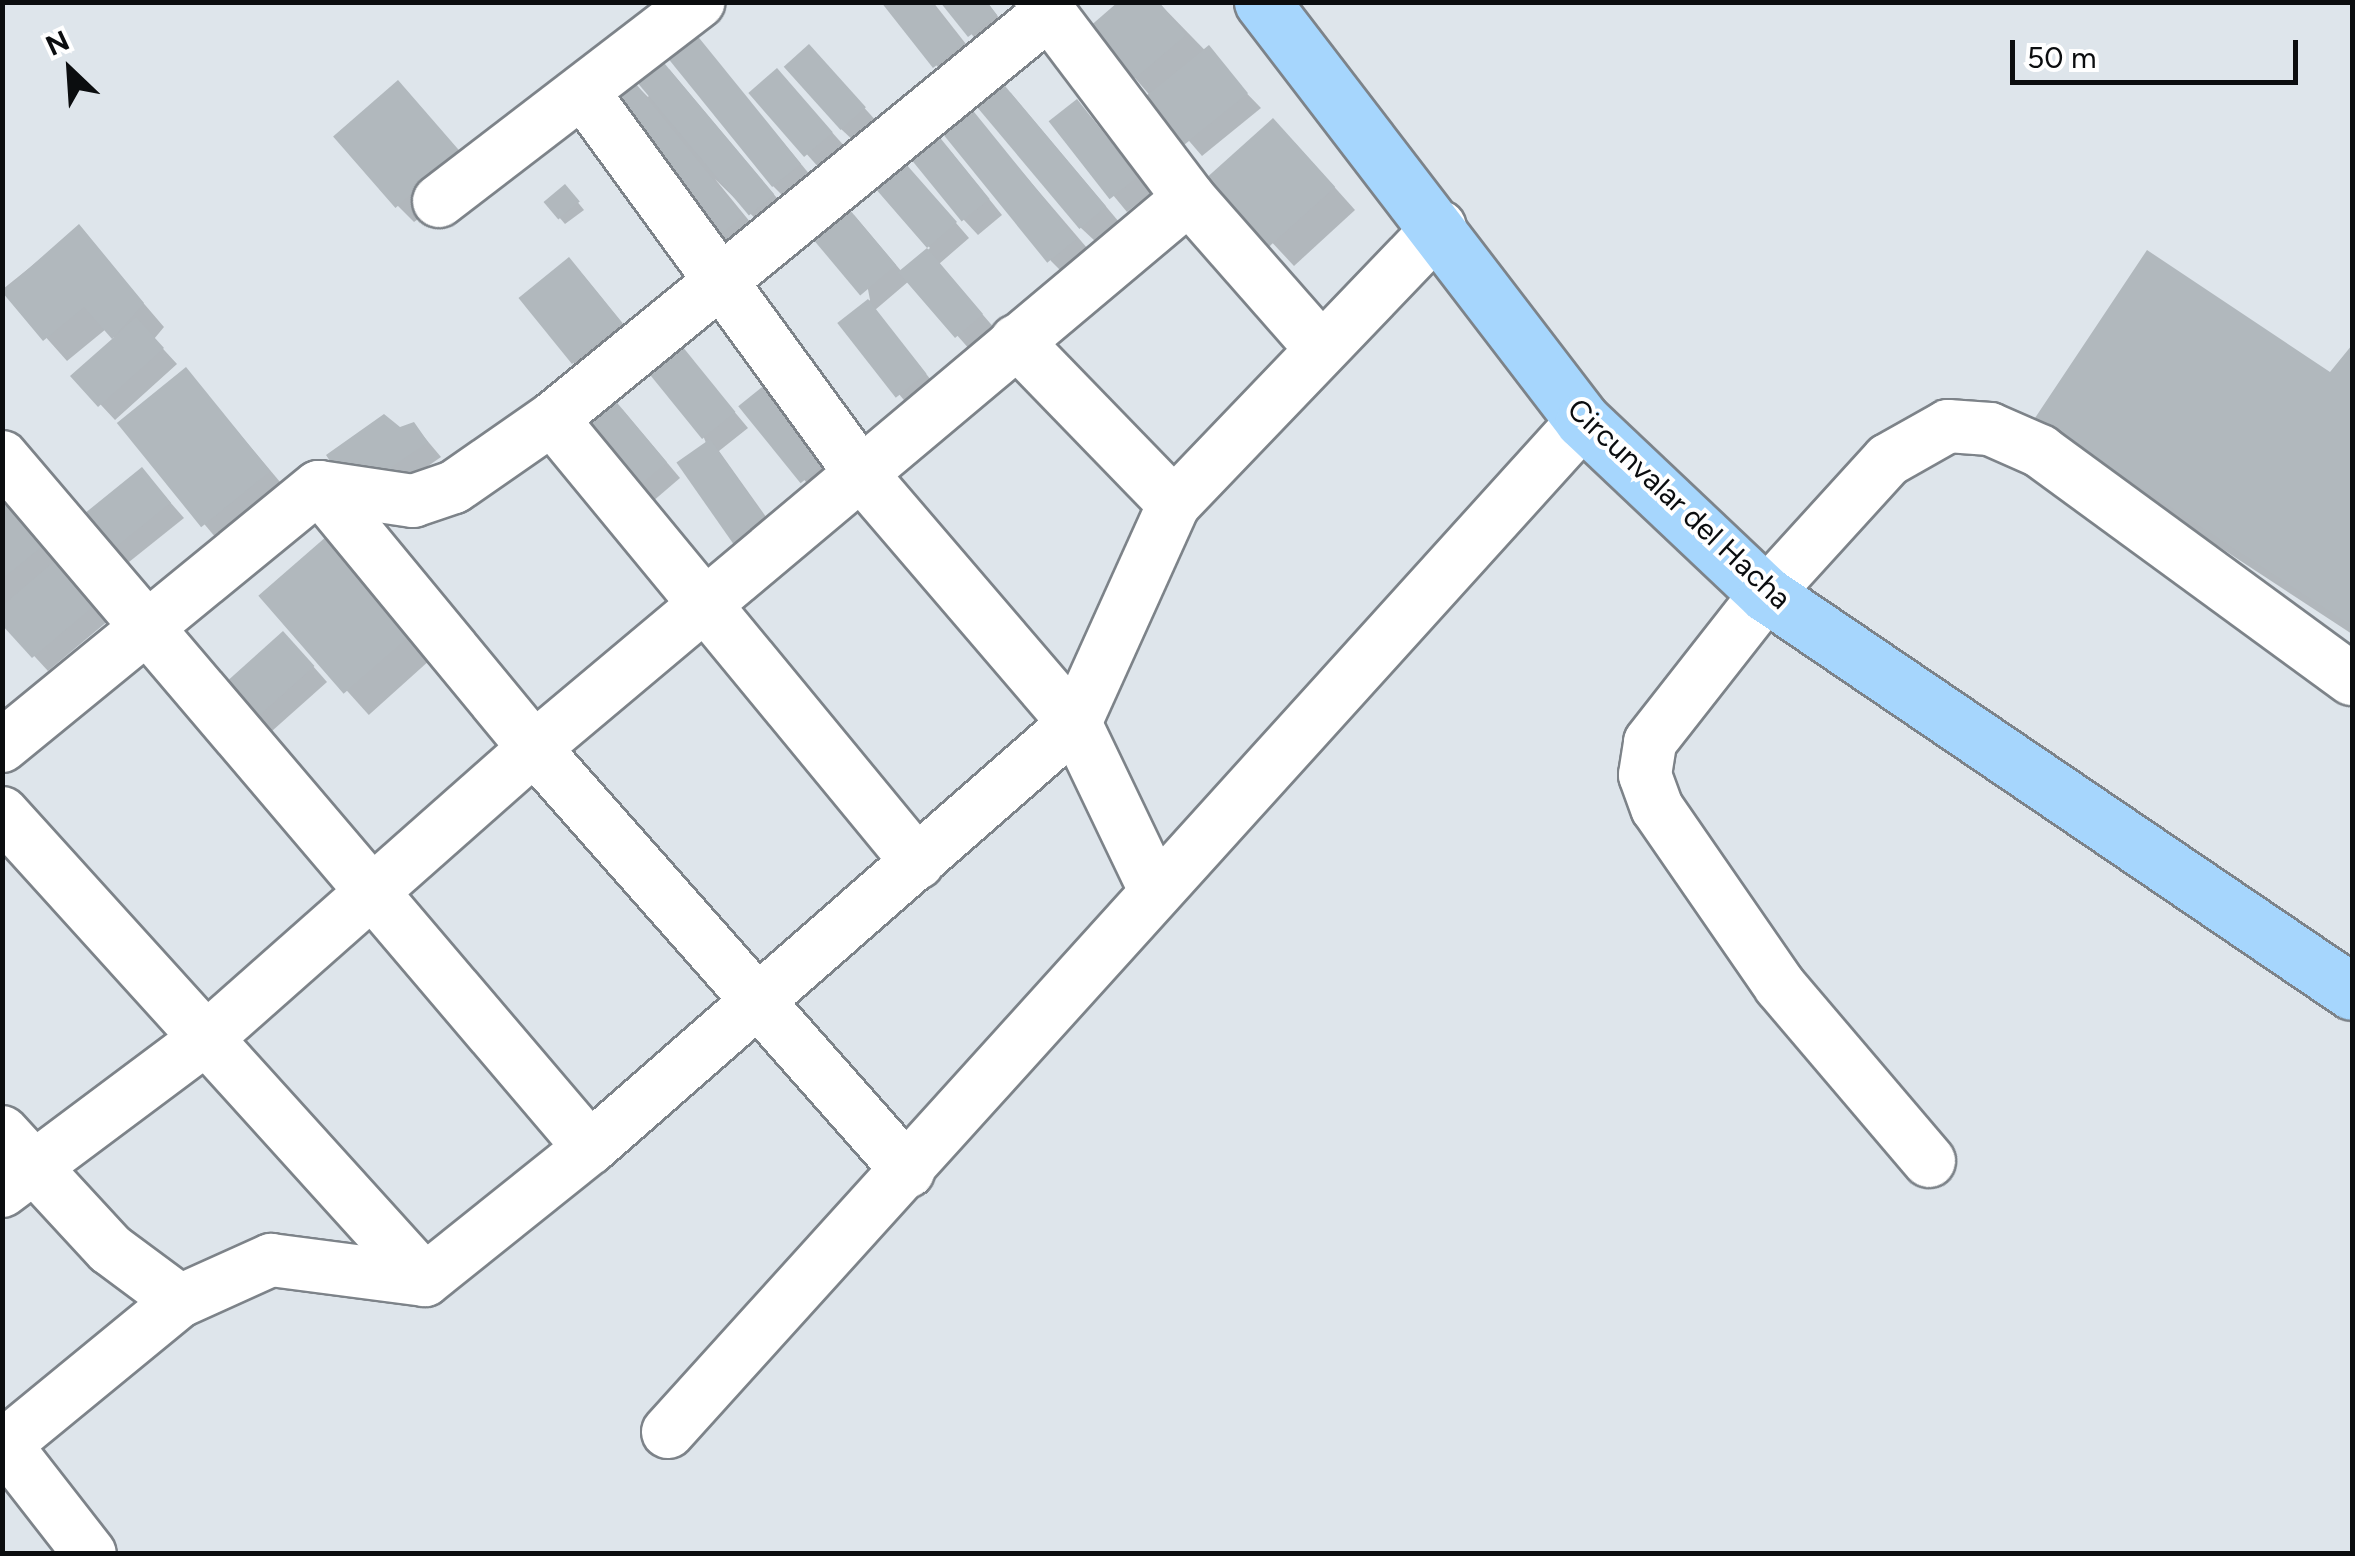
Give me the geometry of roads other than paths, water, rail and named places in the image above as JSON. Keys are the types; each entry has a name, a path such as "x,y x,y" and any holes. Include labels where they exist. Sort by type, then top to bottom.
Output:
{"main road":[{"name":"Circunvalar del Hacha","path":"1262,2 1440,227 1583,421 1766,594 2352,992"}],"street":[{"path":"439,202 585,94 698,2"},
{"path":"2,746 146,620 320,487 413,502 454,486 552,419 720,285 1046,7 1189,198 1319,346"},
{"path":"585,94 720,285 863,476 1074,723 1154,888"},
{"path":"180,1300 110,1250 12,1163 209,1036 534,748 863,476 1016,341 1189,198"},
{"path":"90,1554 4,1445 180,1300 270,1260 425,1280 590,1148 762,1001 1074,723 1174,504 1319,346 1440,227"},
{"path":"1016,341 1174,504"},
{"path":"552,419 702,607 918,864"},
{"path":"668,1432 908,1171 1154,888 1583,421"},
{"path":"1929,1161 1780,986 1656,808 1645,774 1650,742 1766,594 1888,460 1948,426 1990,429 2040,451 2352,679"},
{"path":"2,457 146,620 590,1148"},
{"path":"320,487 534,748 762,1001 908,1171"},
{"path":"2,813 209,1036 425,1280"}]}
